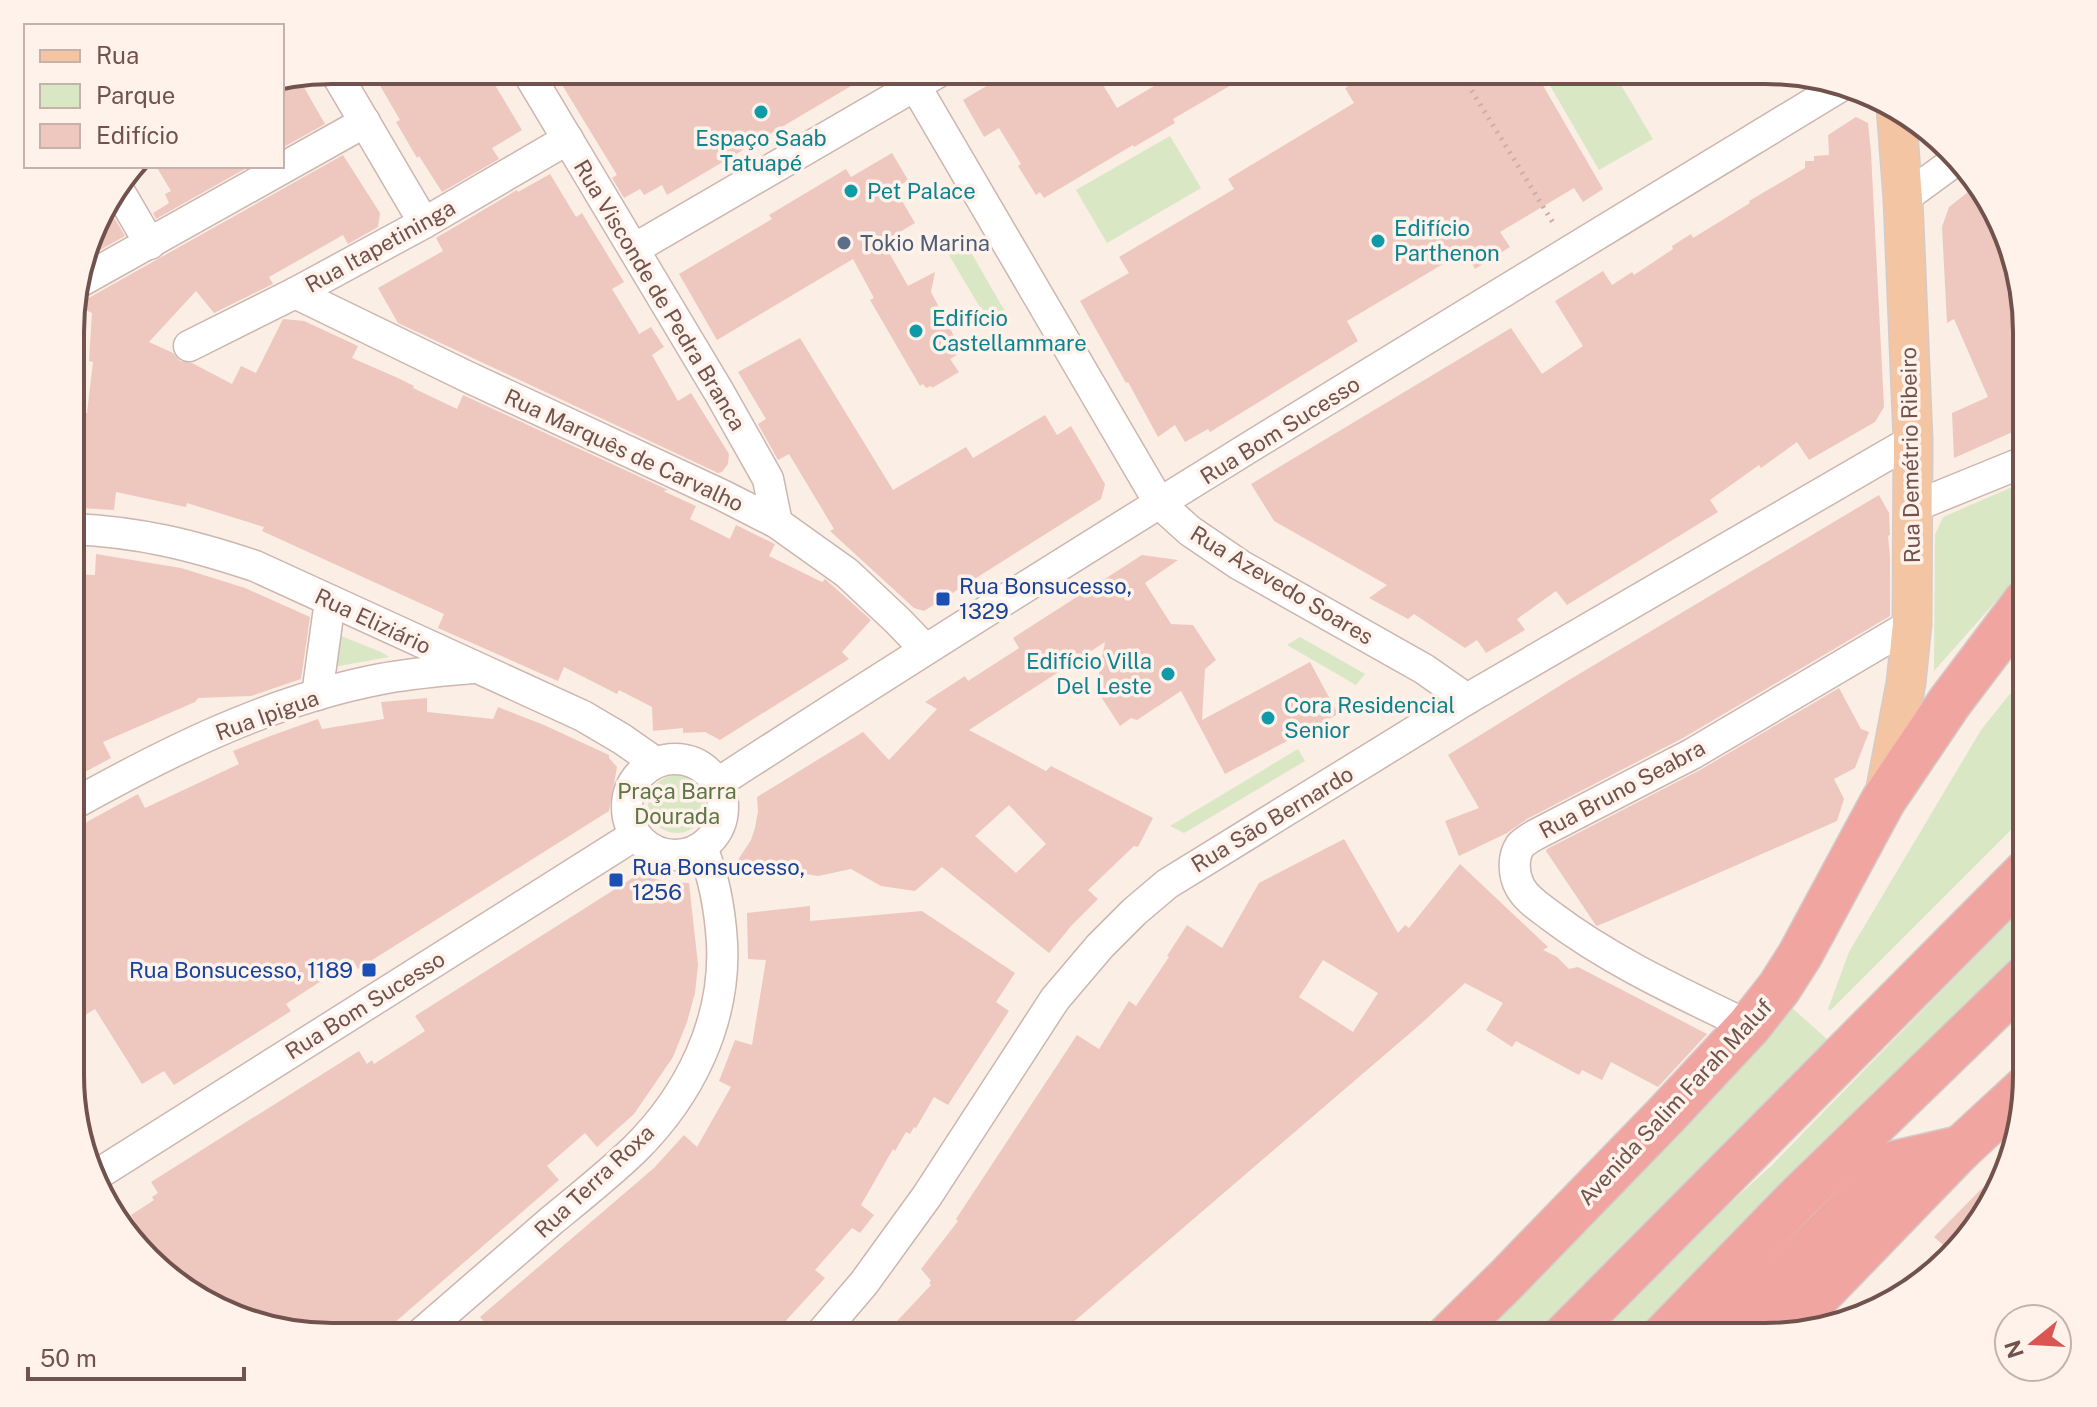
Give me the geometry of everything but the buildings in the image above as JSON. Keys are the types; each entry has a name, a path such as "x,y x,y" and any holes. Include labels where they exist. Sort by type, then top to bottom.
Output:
{"highway":[{"name":"Avenida Salim Farah Maluf","path":"1463,1322 1749,1026 1779,988 1883,801 1949,703 2012,620"},
{"path":"1579,1322 2012,886"},
{"path":"1677,1322 1796,1200 2012,991"},
{"path":"1794,1320 1961,1148 2009,1113"},
{"path":"1737,1322 1896,1163 1961,1148"}],"main road":[{"name":"Rua Demétrio Ribeiro","path":"1883,801 1906,683 1912,624 1913,440 1897,123"}],"street":[{"path":"343,85 424,223"},
{"name":"Rua Visconde de Pedra Branca","path":"535,85 768,479 777,523"},
{"path":"634,249 900,85"},
{"name":"Rua Azevedo Soares","path":"915,85 1160,504 1190,531 1240,565 1424,669 1467,699"},
{"name":"Rua Bom Sucesso","path":"718,783 925,649 1830,92"},
{"path":"284,168 365,122"},
{"name":"Rua Itapetininga","path":"189,346 424,223 568,139"},
{"path":"1903,199 1949,165"},
{"path":"91,276 284,168"},
{"path":"123,198 150,244"},
{"name":"Rua Marquês de Carvalho","path":"295,293 777,523 847,573 925,649"},
{"name":"Rua São Bernardo","path":"830,1323 864,1283 927,1196 1055,999 1100,946 1167,884 1467,699 1913,440"},
{"path":"1913,507 2012,467"},
{"name":"Rua Eliziário","path":"84,530 150,536 255,566 583,716 655,762"},
{"path":"317,695 330,601"},
{"name":"Rua Bruno Seabra","path":"1749,1026 1626,966 1572,932 1532,901 1521,890 1514,867 1520,845 1692,754 1912,624"},
{"name":"Rua Ipigua","path":"84,798 151,761 247,719 317,695 380,679 475,668"},
{"path":"666,758 685,759 702,767 718,783 723,798 723,817 715,835 702,848 684,855 665,855 648,847 635,835 627,816 627,797 635,779 648,766 666,758"},
{"name":"Rua Bom Sucesso","path":"104,1170 635,835"},
{"name":"Rua Terra Roxa","path":"433,1323 635,1149 669,1110 691,1075 706,1047 717,1010 723,960 720,912 711,868 702,848"}],"path":[{"path":"1468,84 1570,251"}],"green space":[{"path":"1549,84 1620,84 1653,139 1599,170"},
{"path":"1170,136 1201,188 1107,243 1076,190"},
{"path":"961,235 1007,315 981,309 943,245"},
{"path":"2012,487 2012,583 1934,671 1935,535 1943,517"},
{"path":"336,634 381,652 389,657 333,667"},
{"path":"1300,637 1365,674 1356,685 1287,645"},
{"path":"2012,691 2012,829 1831,1010 1828,1009 1849,952 1981,730"},
{"path":"1298,749 1305,761 1184,833 1170,826"},
{"name":"Praça Barra Dourada","path":"677,775 688,777 697,784 704,793 704,815 697,824 688,831 677,833 666,831 657,824 650,815 648,804 650,793 657,784 666,777"},
{"path":"2012,918 2012,974 1654,1322 1600,1322 1772,1165"},
{"path":"1790,1006 1829,1041 1557,1322 1486,1322"}],"place":[{"name":"Espaço Saab Tatuapé","path":"761,112"},
{"name":"Pet Palace","path":"851,191"},
{"name":"Edifício Parthenon","path":"1378,241"},
{"name":"Tokio Marina","path":"844,243"},
{"name":"Edifício Castellammare","path":"916,331"},
{"name":"Rua Bonsucesso, 1329","path":"943,599"},
{"name":"Edifício Villa Del Leste","path":"1168,674"},
{"name":"Cora Residencial Senior","path":"1268,718"},
{"name":"Rua Bonsucesso, 1256","path":"616,880"},
{"name":"Rua Bonsucesso, 1189","path":"369,970"}]}
